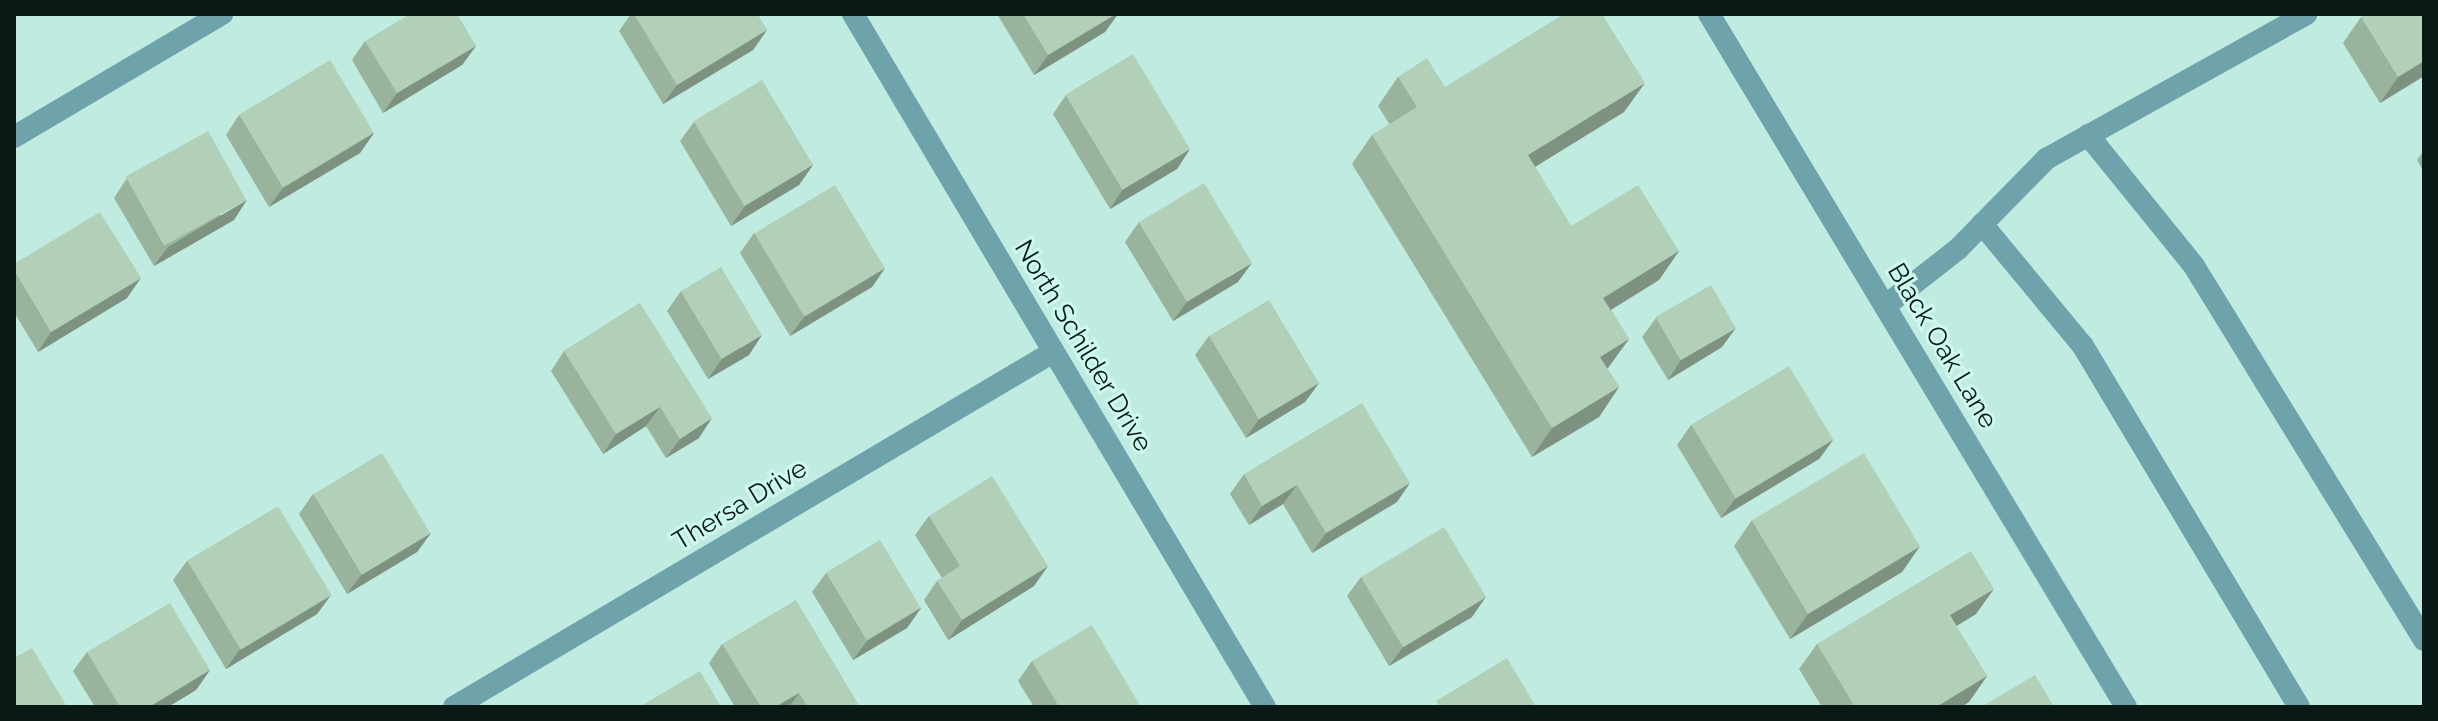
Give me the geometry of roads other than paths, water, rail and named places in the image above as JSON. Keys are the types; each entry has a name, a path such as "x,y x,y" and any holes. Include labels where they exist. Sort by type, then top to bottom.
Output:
{"street":[{"path":"14,137 222,14"},
{"name":"North Schilder Drive","path":"853,14 1265,707"},
{"name":"Black Oak Lane","path":"1709,14 2126,707"},
{"path":"1885,306 1958,249 2046,159 2306,14"},
{"path":"2088,135 2194,266 2424,640"},
{"path":"1982,224 2083,346 2299,707"},
{"name":"Thersa Drive","path":"454,707 1053,352"}]}
